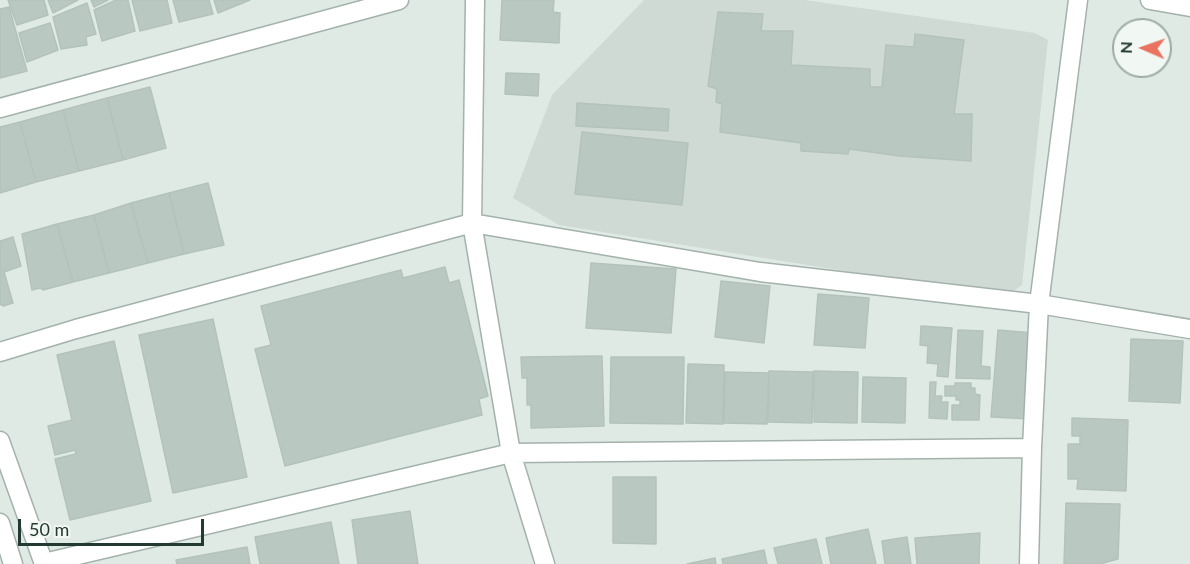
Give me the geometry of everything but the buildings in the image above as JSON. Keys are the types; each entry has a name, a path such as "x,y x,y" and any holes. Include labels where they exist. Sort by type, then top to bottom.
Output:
{"street":[{"path":"0,108 399,0"},
{"path":"475,0 471,223 511,453 545,564"},
{"path":"1029,564 1039,304 1078,0"},
{"path":"1150,0 1190,7"},
{"path":"0,352 76,329 471,223 760,272 1039,304 1190,329"},
{"path":"0,441 44,564 511,453 1032,448"},
{"path":"0,523 13,564"}],"shaded area":[{"path":"644,0 805,0 1035,33 1048,40 1022,285 1006,297 559,225 513,198 552,95"}]}
